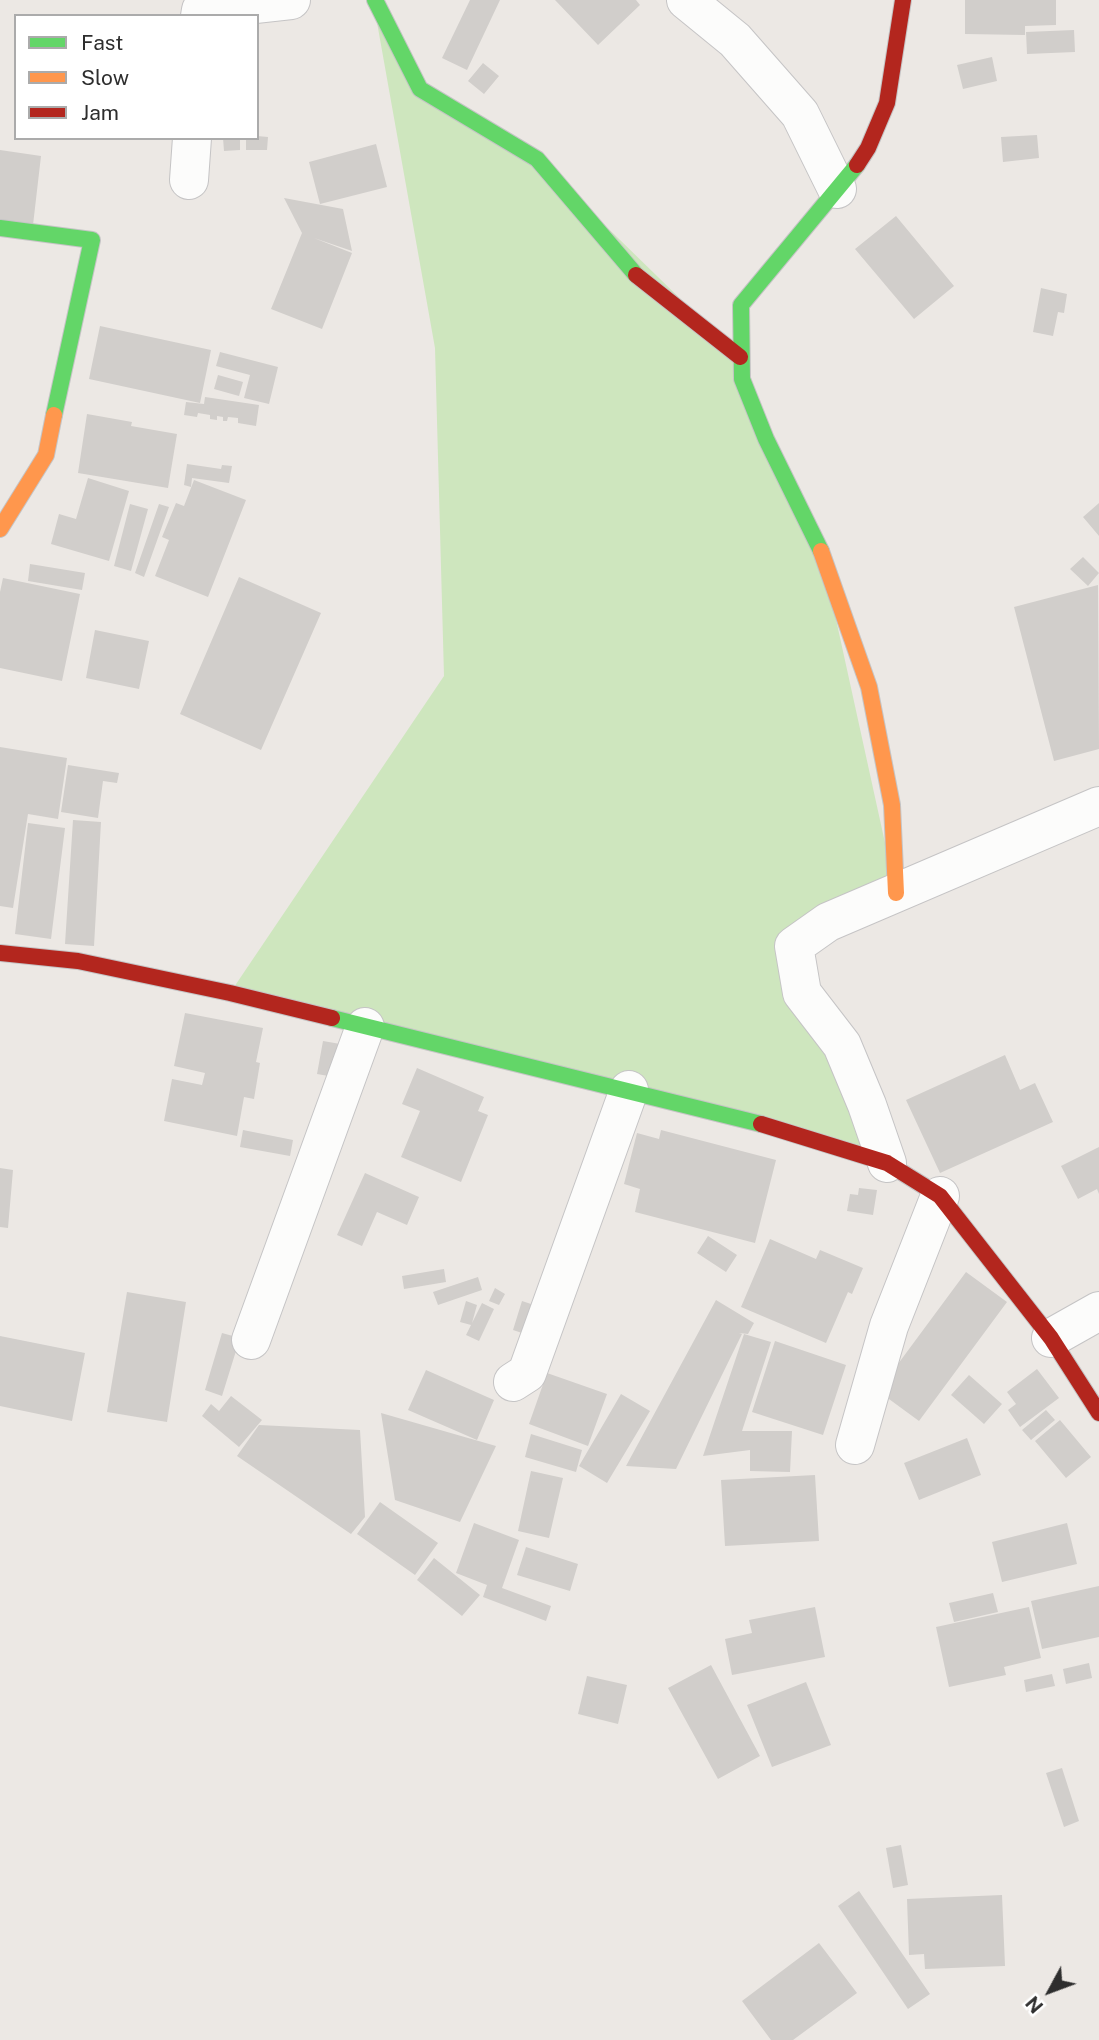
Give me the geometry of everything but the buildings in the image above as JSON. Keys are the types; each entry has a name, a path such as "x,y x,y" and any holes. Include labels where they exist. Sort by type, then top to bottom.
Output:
{"street":[{"path":"200,14 201,10 291,0"},
{"path":"375,0 420,89 537,159 636,275 740,357"},
{"path":"686,0 735,40 800,114 837,189"},
{"path":"896,893 892,805 869,687 821,551 766,439 742,379 740,357 741,304 856,167 887,103 903,0"},
{"path":"189,180 192,140"},
{"path":"0,228 92,240 46,456 0,529"},
{"path":"887,1163 842,1045 802,993 794,946 828,922 1099,806"},
{"path":"0,953 78,961 230,993 733,1116 887,1163 940,1196 1051,1338 1099,1413"},
{"path":"251,1340 365,1027"},
{"path":"513,1382 527,1373 629,1090"},
{"path":"855,1445 888,1326 940,1196"},
{"path":"1051,1338 1099,1311"}],"green space":[{"path":"373,0 420,89 537,159 740,357 821,551 896,893 794,946 887,1163 230,993 444,676 435,348"}],"traffic: fast":[{"path":"375,0 420,89 537,159 636,275"},
{"path":"821,551 766,439 742,379 741,305 857,165"},
{"path":"0,228 92,240 54,415"},
{"path":"332,1018 761,1124"}],"traffic: slow":[{"path":"0,529 46,455 54,415"},
{"path":"821,551 869,687 892,805 896,893"}],"traffic: jam":[{"path":"857,165 868,148 887,103 903,0"},
{"path":"636,275 740,357"},
{"path":"0,953 78,961 332,1018"},
{"path":"761,1124 887,1163 940,1196 1051,1338 1099,1413"}]}
